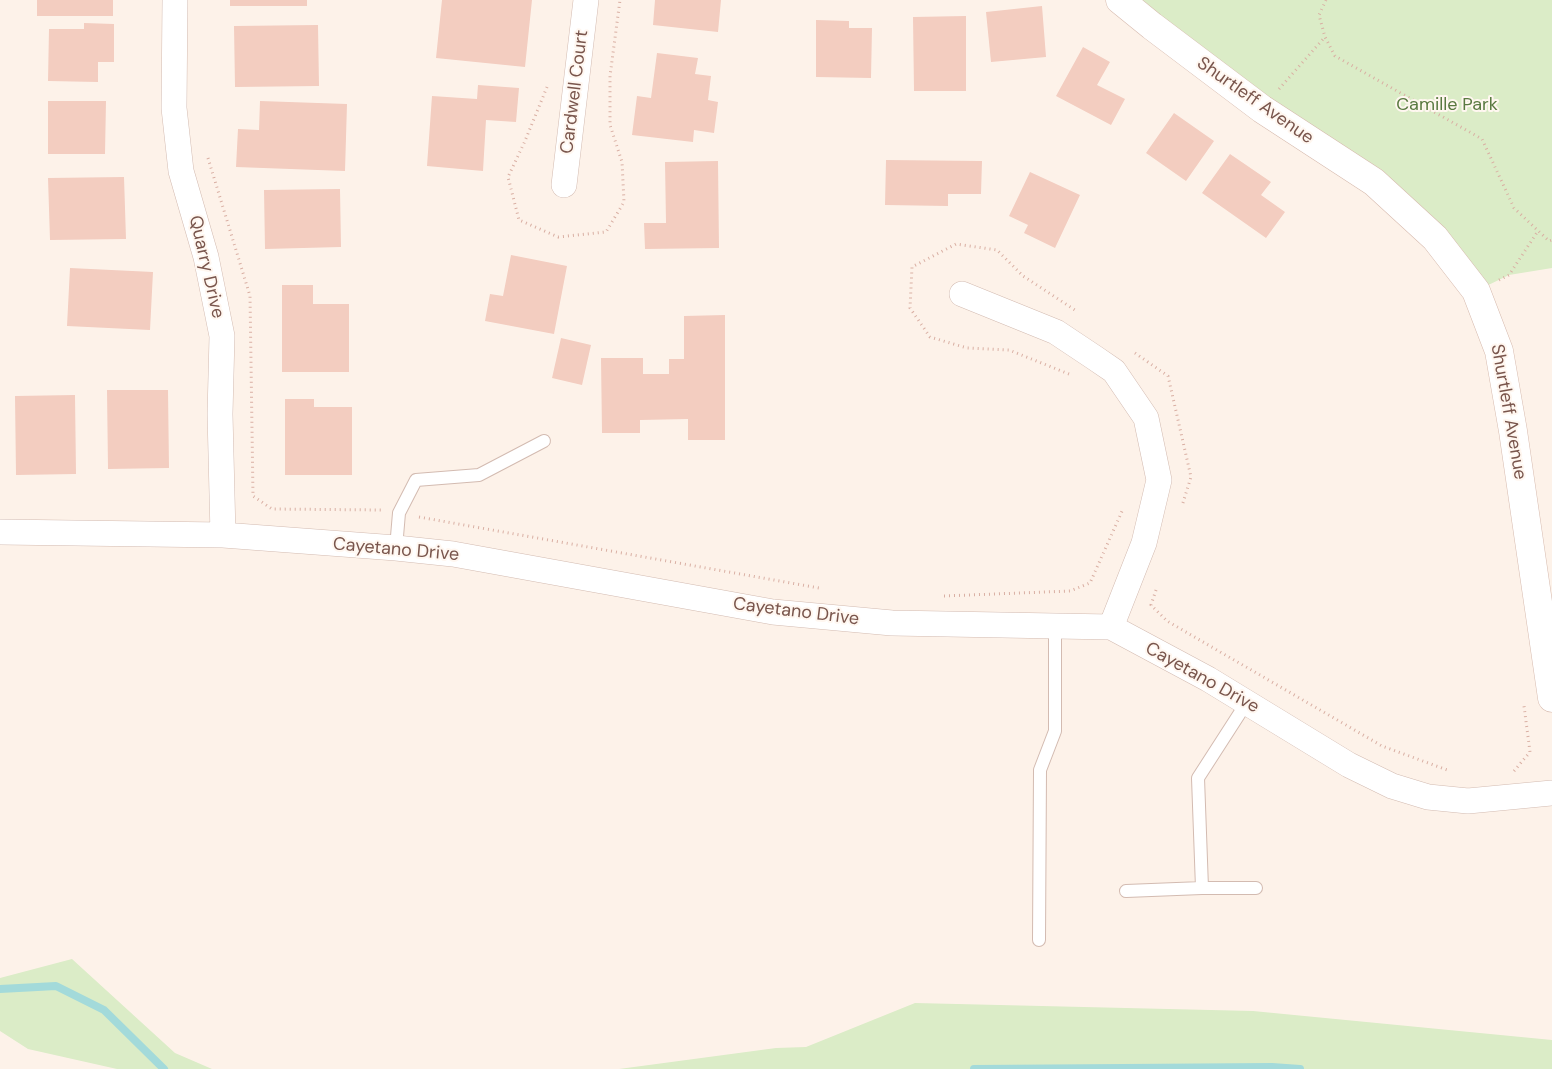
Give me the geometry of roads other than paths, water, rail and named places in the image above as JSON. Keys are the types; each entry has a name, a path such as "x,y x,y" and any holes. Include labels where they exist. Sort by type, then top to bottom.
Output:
{"street":[{"name":"Quarry Drive","path":"175,0 174,108 181,171 206,257 222,336 220,414 223,535"},
{"name":"Cardwell Court","path":"564,185 586,0"},
{"name":"Shurtleff Avenue","path":"1120,0 1262,108 1374,182 1435,238 1476,291 1499,351 1514,431 1552,698"},
{"path":"962,294 1056,332 1114,371 1146,418 1159,480 1144,543 1111,627"},
{"name":"Cayetano Drive","path":"0,532 223,535 396,548 453,554 774,612 892,623 1111,627 1208,679 1348,765 1392,786 1428,797 1468,801 1552,793"}],"lane":[{"path":"396,548 399,513 416,480 479,475 544,441"},
{"path":"1039,940 1040,770 1054,732 1055,626"},
{"path":"1202,888 1198,778 1247,702"},
{"path":"1126,891 1256,888"}],"waterway":[{"path":"0,989 56,986 104,1010 164,1069"},
{"path":"974,1069 1272,1067 1300,1069"}],"park label":[{"name":"Camille Park","path":"1447,105"}]}
